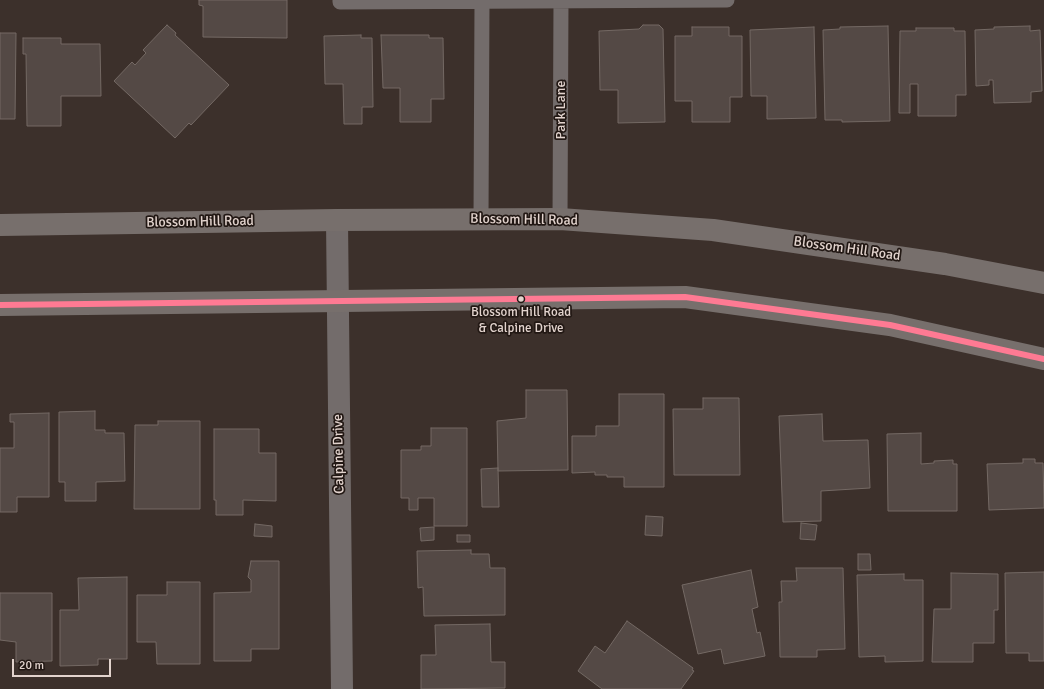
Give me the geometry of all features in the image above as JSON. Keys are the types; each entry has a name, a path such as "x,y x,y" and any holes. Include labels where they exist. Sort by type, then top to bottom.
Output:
{"main road":[{"name":"Blossom Hill Road","path":"0,225 337,220 560,219 713,230 945,264 1044,283"},
{"path":"0,305 685,297 890,325 1044,359"}],"street":[{"name":"Calpine Drive","path":"337,220 342,689"}],"lane":[{"path":"340,0 340,2 727,0"},
{"name":"Park Lane","path":"560,219 561,1"},
{"path":"481,219 482,2"}],"building":[{"path":"199,0 287,0 287,38 203,37 203,6 199,5"},
{"path":"167,25 176,33 175,35 229,85 191,125 189,123 175,138 114,81 132,62 135,65 146,53 143,50"},
{"path":"643,25 659,25 663,29 665,122 618,123 618,90 600,90 599,31 639,29"},
{"path":"888,26 890,121 842,122 842,120 825,120 823,30 840,29 840,27"},
{"path":"1030,26 1030,31 1040,30 1042,91 1031,92 1031,102 994,103 993,80 989,80 989,85 976,86 975,30 994,29 994,27"},
{"path":"692,27 729,27 729,36 742,36 742,97 730,97 730,122 692,122 692,101 675,101 675,36 692,36"},
{"path":"814,27 816,118 767,119 767,96 751,96 750,30"},
{"path":"916,28 954,28 954,31 965,31 966,95 956,95 956,116 918,116 918,84 910,84 910,113 899,113 900,31 916,31"},
{"path":"0,33 16,33 15,119 0,119"},
{"path":"361,35 361,38 372,38 373,107 362,107 362,124 344,124 343,84 325,84 324,36"},
{"path":"381,35 429,35 429,38 443,38 444,99 431,99 431,122 400,122 400,88 383,88"},
{"path":"23,38 61,38 61,44 100,44 101,96 61,96 61,126 27,126 26,54 23,54"},
{"path":"526,390 567,390 568,470 498,471 497,421 526,418"},
{"path":"619,394 664,394 664,487 624,487 624,477 595,475 595,472 572,473 572,436 596,436 596,426 619,426"},
{"path":"703,398 739,398 740,475 674,475 673,409 703,409"},
{"path":"95,411 95,430 105,430 105,433 124,433 125,481 96,482 96,501 65,501 65,482 59,482 59,412"},
{"path":"49,413 49,497 17,497 17,512 0,512 0,448 14,448 14,422 10,422 10,414"},
{"path":"822,414 823,441 868,440 870,488 821,491 821,521 783,522 779,416"},
{"path":"158,421 200,421 200,509 134,509 135,425 158,425"},
{"path":"431,428 467,428 467,526 434,526 434,498 418,498 418,510 409,510 409,498 401,498 401,450 421,450 421,446 431,446"},
{"path":"214,429 259,429 259,453 276,453 276,501 243,500 243,515 216,515 216,500 214,500"},
{"path":"921,433 921,464 934,463 934,461 953,460 953,464 957,464 957,511 888,511 887,434"},
{"path":"1023,459 1035,459 1035,463 1043,463 1044,508 989,510 987,464 1023,463"},
{"path":"498,468 499,507 482,507 481,469"},
{"path":"646,516 663,517 662,536 645,535"},
{"path":"801,523 817,525 815,540 800,539"},
{"path":"255,524 272,526 272,537 254,536"},
{"path":"434,527 434,540 421,541 420,528"},
{"path":"457,535 470,535 470,542 457,542"},
{"path":"471,550 471,554 489,554 490,568 505,568 505,615 424,616 423,587 418,588 417,551"},
{"path":"858,554 870,554 871,570 858,570"},
{"path":"251,561 279,561 279,649 251,649 251,661 214,661 214,593 251,592 251,580 248,577"},
{"path":"796,568 843,568 845,649 817,650 817,657 780,657 779,602 782,602 781,581 797,581"},
{"path":"751,570 758,607 752,609 757,633 760,632 765,656 724,664 721,649 698,654 682,585"},
{"path":"1044,572 1044,661 1029,661 1029,653 1006,653 1005,573"},
{"path":"951,573 998,574 998,610 994,610 994,643 973,643 973,662 932,662 934,609 951,609"},
{"path":"904,574 904,580 923,580 923,661 885,662 885,656 859,657 857,575"},
{"path":"127,577 127,659 98,659 98,665 60,666 60,610 79,610 78,578"},
{"path":"167,582 200,582 200,664 157,664 156,642 137,642 137,595 167,595"},
{"path":"0,593 52,593 52,661 16,662 16,642 0,640"},
{"path":"627,621 693,668 692,670 694,671 681,689 602,689 578,671 595,646 605,653"},
{"path":"490,624 491,662 505,662 505,688 421,689 421,655 436,655 435,625"}],"transit line":[{"path":"0,305 685,297 890,325 1044,359"}],"place":[{"name":"Blossom Hill Road & Calpine Drive","path":"521,299"}]}
